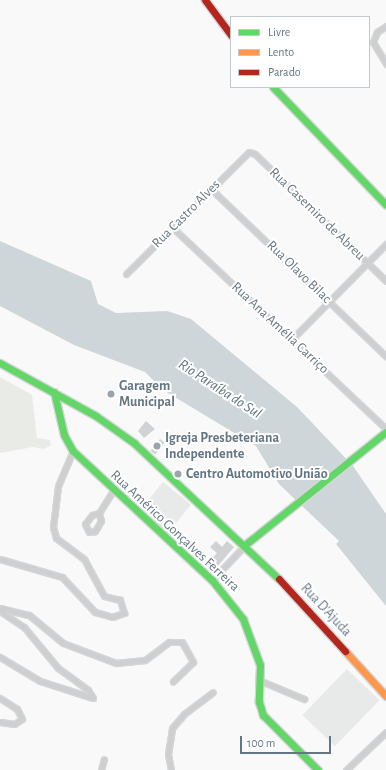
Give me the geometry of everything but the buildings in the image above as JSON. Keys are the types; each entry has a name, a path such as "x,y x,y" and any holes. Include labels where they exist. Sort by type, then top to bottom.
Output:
{"main road":[{"path":"205,0 230,34"},
{"path":"274,88 386,205"},
{"path":"0,363 54,392"},
{"name":"Rua Américo Gonçalves Ferreira","path":"54,392 64,435 73,451 113,491 212,580 250,630 261,681 259,702 263,715 318,770"},
{"name":"Rua D'Ajuda","path":"54,392 134,443 246,544 386,696"},
{"path":"246,544 386,432"}],"street":[{"path":"386,26 377,32 373,42 386,64"},
{"name":"Rua Castro Alves","path":"126,274 246,154"},
{"name":"Rua Casemiro de Abreu","path":"246,154 255,154 386,281"},
{"name":"Rua Olavo Bilac","path":"211,188 386,356"},
{"name":"Rua Ana Amélia Carriço","path":"173,228 386,429"},
{"path":"292,339 386,244"},
{"path":"0,559 62,577 99,614 112,617 124,613 120,600 104,596 84,558 56,538 53,527 58,486 73,451"},
{"path":"99,513 113,491"},
{"path":"212,580 246,544"},
{"path":"0,608 29,615 63,643 116,664 145,660 169,642 182,642 193,662 173,681"},
{"path":"0,612 24,627 58,668 93,695 90,699 40,681 0,657"},
{"path":"261,681 304,699"},
{"path":"171,770 168,754 172,728 184,714 213,692"},
{"path":"0,698 17,709 22,718 14,724 0,722"},
{"path":"346,770 386,732"},
{"path":"101,770 104,759"}],"shaded area":[{"path":"0,377 32,395 37,438 50,440 51,445 44,449 33,447 0,453"},
{"path":"163,482 191,505 168,533 140,510"},
{"path":"347,669 379,700 335,746 303,715"}],"water":[{"name":"Rio Paraíba do Sul","path":"0,241 91,281 98,304 116,313 167,311 191,319 297,407 353,466 386,514 386,606 336,544 339,541 279,484 256,446 163,390 145,372 74,345 0,306"}],"traffic: fast":[{"path":"274,88 386,205"},
{"path":"0,363 96,416 134,443 279,579"},
{"path":"54,392 64,435 73,451 212,580 243,619 260,665 259,702 263,715 318,770"},
{"path":"246,544 386,432"}],"traffic: slow":[{"path":"345,651 386,696"}],"traffic: jam":[{"path":"205,0 230,34"},
{"path":"279,579 345,651"}],"place":[{"name":"Garagem Municipal","path":"111,394"},
{"name":"Igreja Presbeteriana Independente","path":"157,446"},
{"name":"Centro Automotivo União","path":"178,474"}]}
